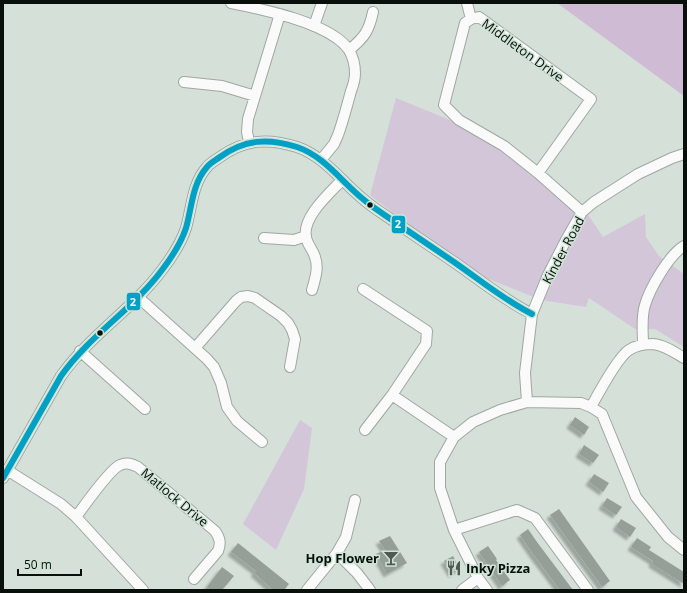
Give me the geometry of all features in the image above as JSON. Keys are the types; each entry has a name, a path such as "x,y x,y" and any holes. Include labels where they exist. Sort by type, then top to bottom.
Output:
{"street":[{"path":"314,26 322,3"},
{"path":"467,3 471,18"},
{"path":"238,4 280,14 314,26 343,43 349,50 356,76 338,135 334,144 321,160"},
{"path":"349,50 364,38 371,24 373,12"},
{"path":"248,142 247,127 280,14"},
{"name":"Middleton Drive","path":"538,173 591,99 480,17 471,18 465,23 444,105 459,120 504,146 538,173 582,212"},
{"path":"184,82 203,79 255,96"},
{"path":"144,590 76,517 61,504 47,494 5,474 62,376 80,351 138,297 161,272 180,242 186,228 195,189 208,166 228,151 248,142 282,143 298,147 321,160 363,200 466,270 512,304 532,314"},
{"name":"Kinder Road","path":"527,402 525,373 532,314 548,276 582,212 594,202 638,174 684,154"},
{"path":"312,290 317,265 306,236 308,224 322,201 342,180"},
{"path":"264,238 294,240 306,236"},
{"path":"643,345 642,333 645,305 653,286 666,266 679,249 684,246"},
{"path":"363,289 427,330 426,344 365,430"},
{"path":"195,348 236,301 241,297 248,296 260,300 288,323 295,339 290,367"},
{"path":"138,297 214,367 221,383 227,407 231,414 237,422 262,442"},
{"path":"591,406 621,358 628,350 643,345 654,344 667,348 684,358"},
{"path":"80,351 145,409"},
{"path":"392,394 454,437"},
{"path":"487,590 478,578 454,530 440,488 440,462 454,437 473,422 500,410 527,402 581,403 591,406 602,414 636,497 668,537 684,550"},
{"name":"Matlock Drive","path":"76,517 103,482 119,465 125,463 138,467 215,531 219,536 220,546 218,551 194,579"},
{"path":"307,590 337,553 346,537 355,500"},
{"path":"454,530 517,510 535,518 588,590"},
{"path":"337,553 357,573 370,590"},
{"path":"462,590 478,578"}],"shaded area":[{"path":"557,3 684,3 684,96"},
{"path":"396,98 455,122 502,151 534,177 587,213 603,237 645,214 646,237 659,256 684,274 684,347 655,329 635,329 589,298 586,307 541,300 486,278 397,216 370,195"},
{"path":"300,420 312,428 304,489 276,550 243,524"}],"building":[{"path":"575,417 589,427 584,435 570,425"},
{"path":"584,445 599,455 593,463 579,454"},
{"path":"594,474 609,483 603,492 589,482"},
{"path":"607,498 622,507 616,515 602,506"},
{"path":"559,509 610,581 602,587 550,515"},
{"path":"621,519 636,528 630,537 616,527"},
{"path":"528,529 573,590 560,590 533,554 520,535"},
{"name":"Hop Flower","path":"390,536 407,563 387,574 376,554 385,550 379,541"},
{"path":"637,538 651,547 649,550 684,572 684,584 652,564 653,561 631,547"},
{"path":"238,543 289,584 284,590 273,590 254,573 256,571 231,552"},
{"path":"488,546 510,580 502,586 479,552"},
{"path":"453,556 460,569 452,574 444,561"},
{"path":"222,567 234,576 222,590 210,590 207,587"}],"transit line":[{"name":"2","path":"3,478 61,376 72,361 151,284 173,255 186,228 195,188 202,174 210,164 229,151 238,147 266,141 286,144 307,151 324,163 366,202 502,296 532,314"}],"place":[{"name":"Hop Flower","path":"391,558"},
{"name":"Inky Pizza","path":"454,568"}]}
